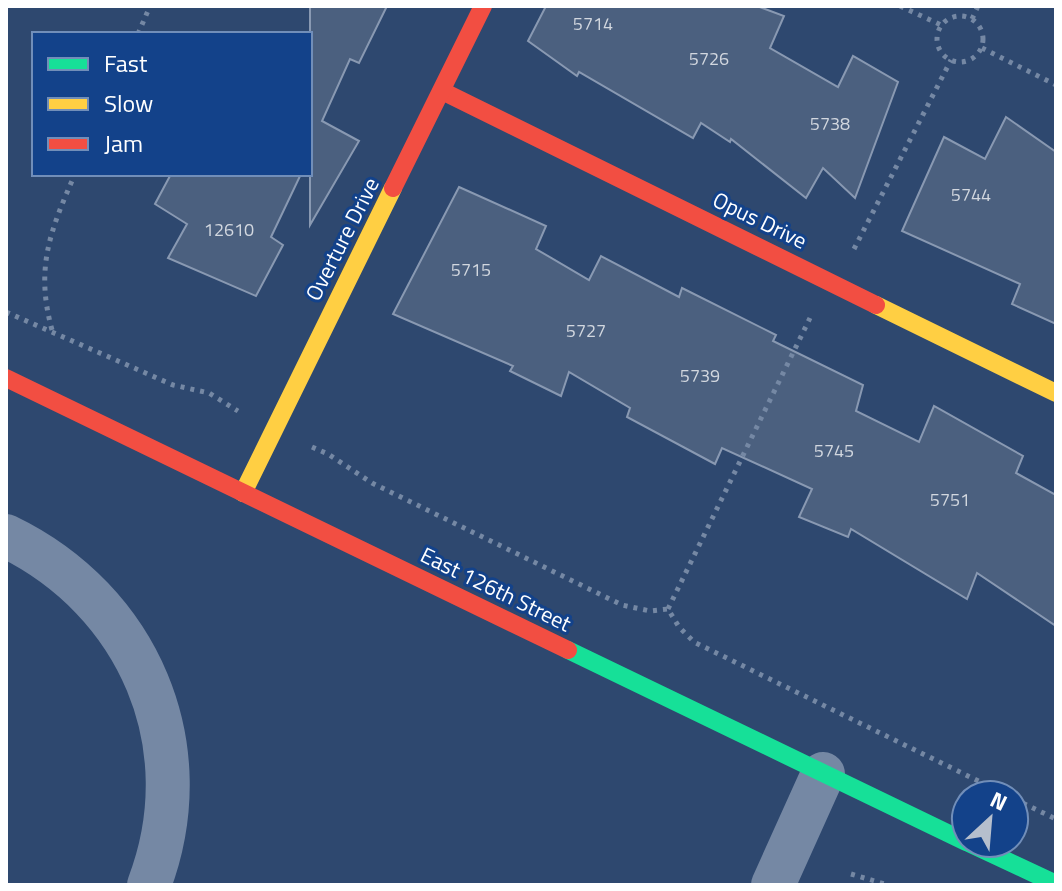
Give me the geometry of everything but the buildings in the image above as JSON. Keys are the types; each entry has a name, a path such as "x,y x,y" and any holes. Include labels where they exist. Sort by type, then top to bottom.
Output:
{"street":[{"name":"Overture Drive","path":"243,493 483,6"},
{"name":"Opus Drive","path":"442,91 1056,393"},
{"name":"East 126th Street","path":"6,378 950,834"},
{"path":"6,536 60,570 103,608 130,646 149,685 163,735 168,785 163,836 149,885"},
{"path":"773,885 823,774"},
{"name":"East 126th Street","path":"1004,859 1056,884"}],"path":[{"path":"139,32 150,6"},
{"path":"900,6 941,25"},
{"path":"972,19 978,6"},
{"path":"961,15 972,19 983,37 982,48 974,57 963,61 951,60 938,45 941,25 961,15"},
{"path":"982,48 1056,85"},
{"path":"668,609 815,308 849,258 951,60"},
{"path":"52,330 43,285 45,252 74,176"},
{"path":"6,312 173,385 209,393 235,410 328,454 372,483 622,605 650,611 668,609"},
{"path":"668,609 679,627 694,642 974,779"},
{"path":"1030,807 1056,819"},
{"path":"851,874 888,885"}],"traffic: fast":[{"path":"568,650 950,834"},
{"path":"1003,859 1056,884"}],"traffic: slow":[{"path":"243,493 393,188"},
{"path":"876,305 1056,393"}],"traffic: jam":[{"path":"393,188 483,6"},
{"path":"442,91 876,305"},
{"path":"6,378 568,650"}]}
